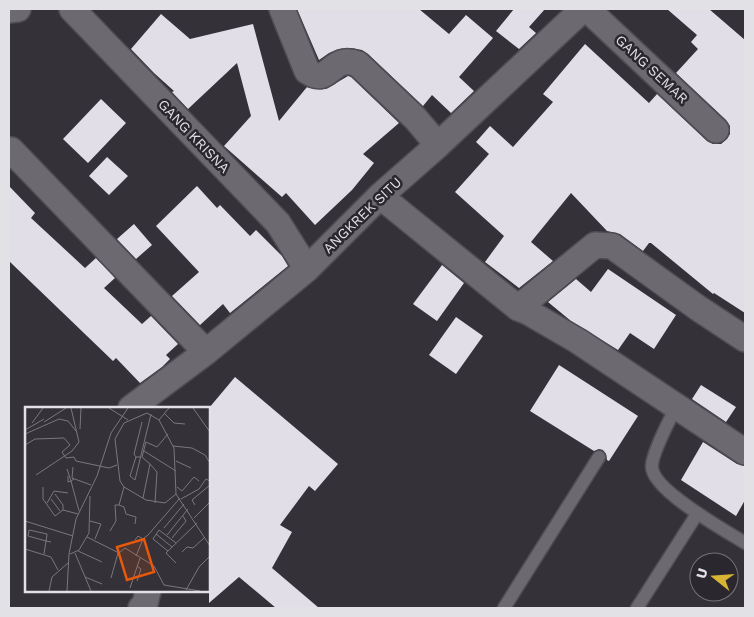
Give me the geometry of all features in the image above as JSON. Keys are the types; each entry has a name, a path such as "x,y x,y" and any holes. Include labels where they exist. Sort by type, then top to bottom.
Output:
{"street":[{"path":"9,10 18,9"},
{"name":"GANG KRISNA","path":"72,9 278,223 308,269"},
{"path":"282,9 307,71 314,76 321,77 343,60 349,60 358,64 414,118 438,145"},
{"name":"ANGKREK SITU","path":"132,407 206,352 308,269 380,196 438,145 583,9"},
{"name":"GANG SEMAR","path":"588,9 716,130"},
{"path":"11,150 206,352"},
{"path":"380,196 518,308 578,341 745,452"},
{"path":"518,308 595,245 612,246 698,308 745,339"},
{"path":"140,608 145,604 148,592"}],"lane":[{"path":"676,407 657,449 652,467 656,479 697,514 745,543"},
{"path":"504,608 599,457"},
{"path":"637,608 697,514"}],"building":[{"path":"297,9 419,9 449,34 466,15 493,38 459,77 474,91 451,113 432,95 423,106 362,50 351,48 339,49 319,60"},
{"path":"514,9 545,9 529,27 536,33 519,49 496,31"},
{"path":"667,9 709,9 745,40 745,313 713,294 651,243 643,251 620,234 607,231 571,193 531,242 553,261 519,288 485,262 504,236 455,192 489,154 476,142 490,126 513,147 553,102 543,94 585,44 649,103 657,94 707,141 713,144 721,144 730,134 730,126 726,120 676,73 698,49 691,42 697,35"},
{"path":"161,14 190,39 253,24 279,121 307,87 326,89 348,76 399,123 363,154 374,163 352,190 315,225 286,193 282,197 224,146 251,116 237,63 188,109 172,92 174,91 131,49"},
{"path":"101,99 126,123 88,163 63,139"},
{"path":"107,157 128,176 109,195 89,176"},
{"path":"9,186 35,213 31,218 85,268 96,258 115,278 104,288 142,324 151,316 178,344 166,355 170,359 162,367 140,383 116,358 113,361 9,261"},
{"path":"197,186 217,208 220,205 250,236 256,230 282,256 288,266 230,313 223,304 200,325 172,296 199,272 156,226"},
{"path":"134,224 152,245 136,259 117,239"},
{"path":"442,265 464,283 437,321 413,304"},
{"path":"608,269 676,315 654,349 630,333 618,350 571,321 548,302 576,279 591,292"},
{"path":"456,317 483,336 456,374 429,355"},
{"path":"559,365 638,416 609,461 603,450 594,451 530,411"},
{"path":"235,377 338,464 315,491 309,486 280,525 292,532 272,568 319,608 276,608 239,577 209,603 210,407"},
{"path":"701,385 736,407 726,422 692,399"},
{"path":"703,442 737,464 745,466 745,500 736,516 681,480"}]}
